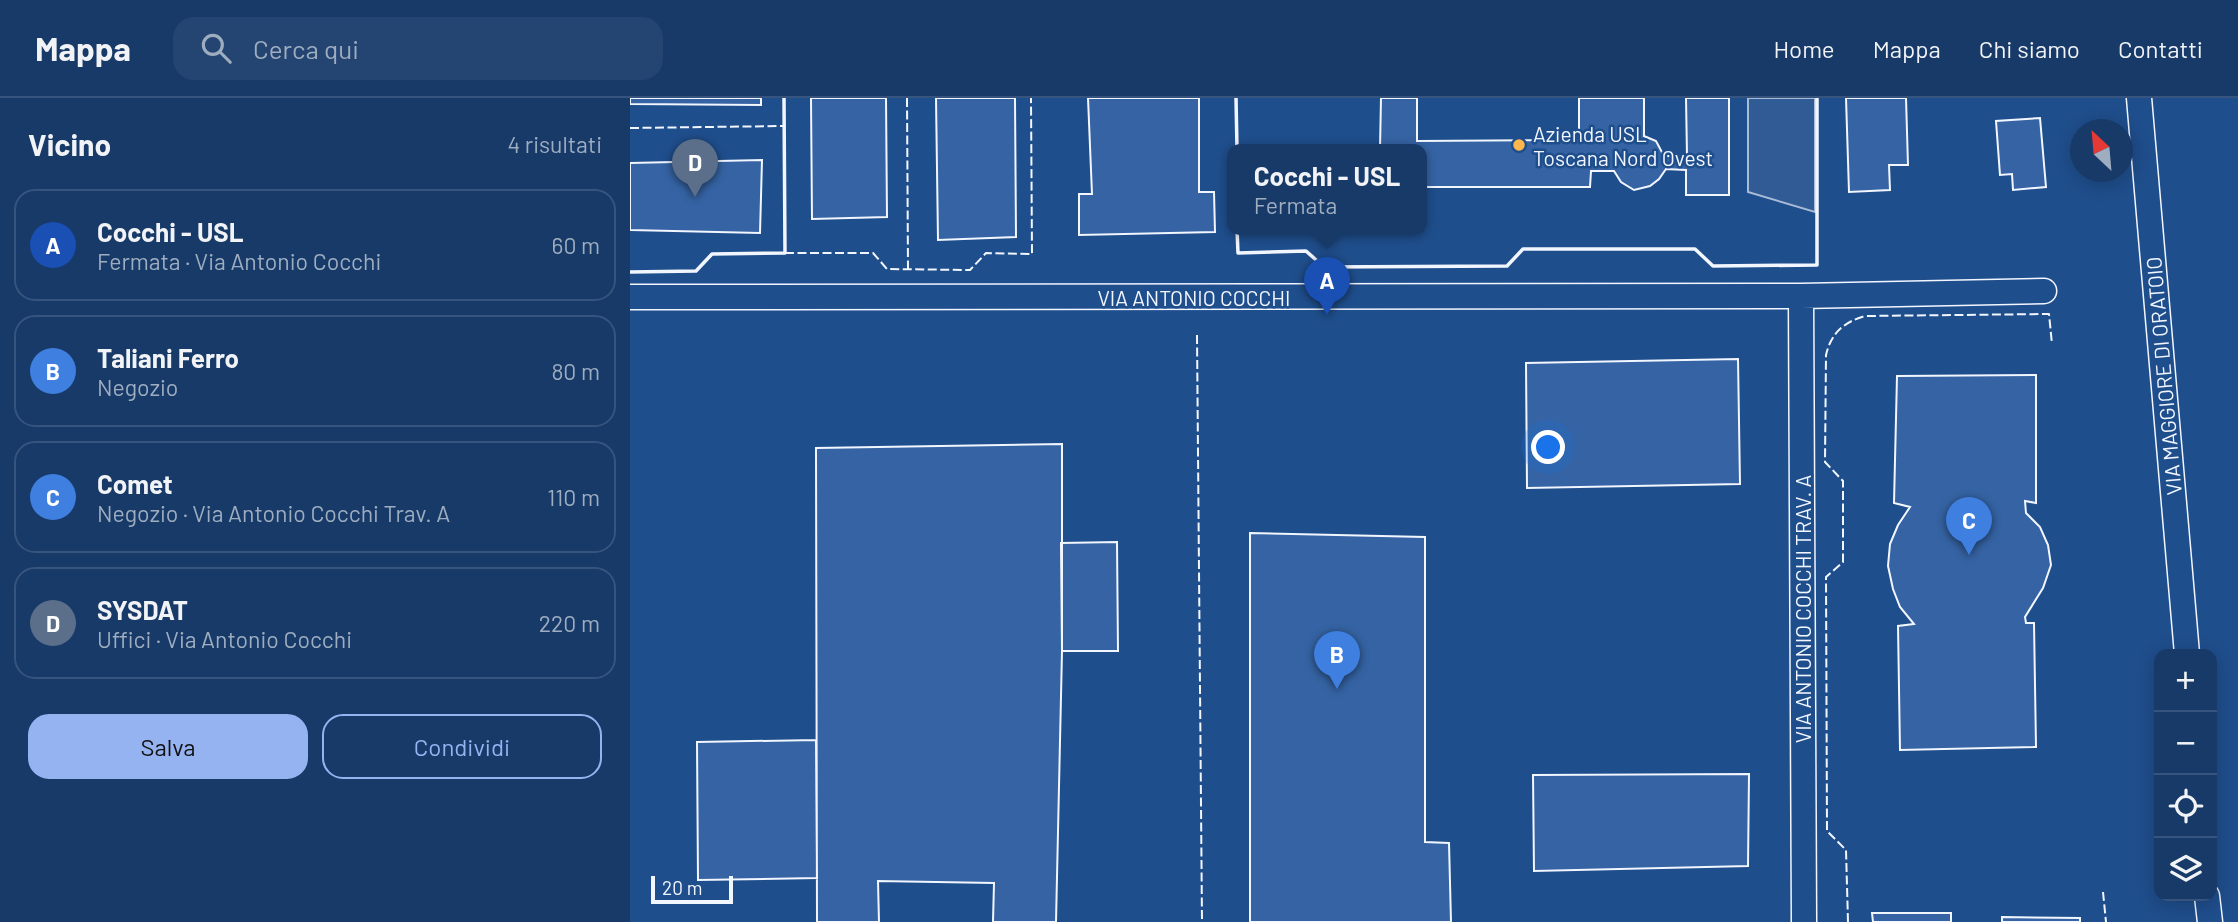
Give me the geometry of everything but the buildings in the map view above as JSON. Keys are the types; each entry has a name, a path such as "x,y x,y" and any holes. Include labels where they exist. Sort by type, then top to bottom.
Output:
{"street":[{"name":"VIA MAGGIORE DI ORATOIO","path":"2139,98 2187,649"},
{"name":"VIA ANTONIO COCCHI","path":"630,297 1801,296 2044,291"},
{"name":"VIA ANTONIO COCCHI TRAV. A","path":"1801,296 1804,922"},
{"path":"2208,901 2210,922"}],"shaded area":[{"path":"1748,98 1815,98 1815,212 1748,192"}],"fence":[{"path":"907,98 908,269"},
{"path":"785,253 873,253 887,269 970,270 986,253 1032,254 1031,98"},
{"path":"630,128 785,126"},
{"path":"1848,922 1846,850 1827,831 1826,577 1843,562 1843,481 1825,462 1828,347 1840,330 1865,316 2049,314 2052,344"},
{"path":"1197,335 1202,922"},
{"path":"2103,892 2106,922"}],"wall":[{"path":"630,272 696,271 712,254 785,253 784,98"},
{"path":"1236,98 1237,144"},
{"path":"1237,235 1238,253 1306,251 1324,267 1507,266 1523,249 1695,249 1713,266 1817,265 1817,98"}],"place":[{"name":"Azienda USL Toscana Nord Ovest","path":"1519,145"},
{"name":"SYSDAT","path":"695,197"},
{"name":"Cocchi - USL","path":"1327,315"},
{"name":"Comet","path":"1969,555"},
{"name":"Taliani Ferro","path":"1337,689"}]}
